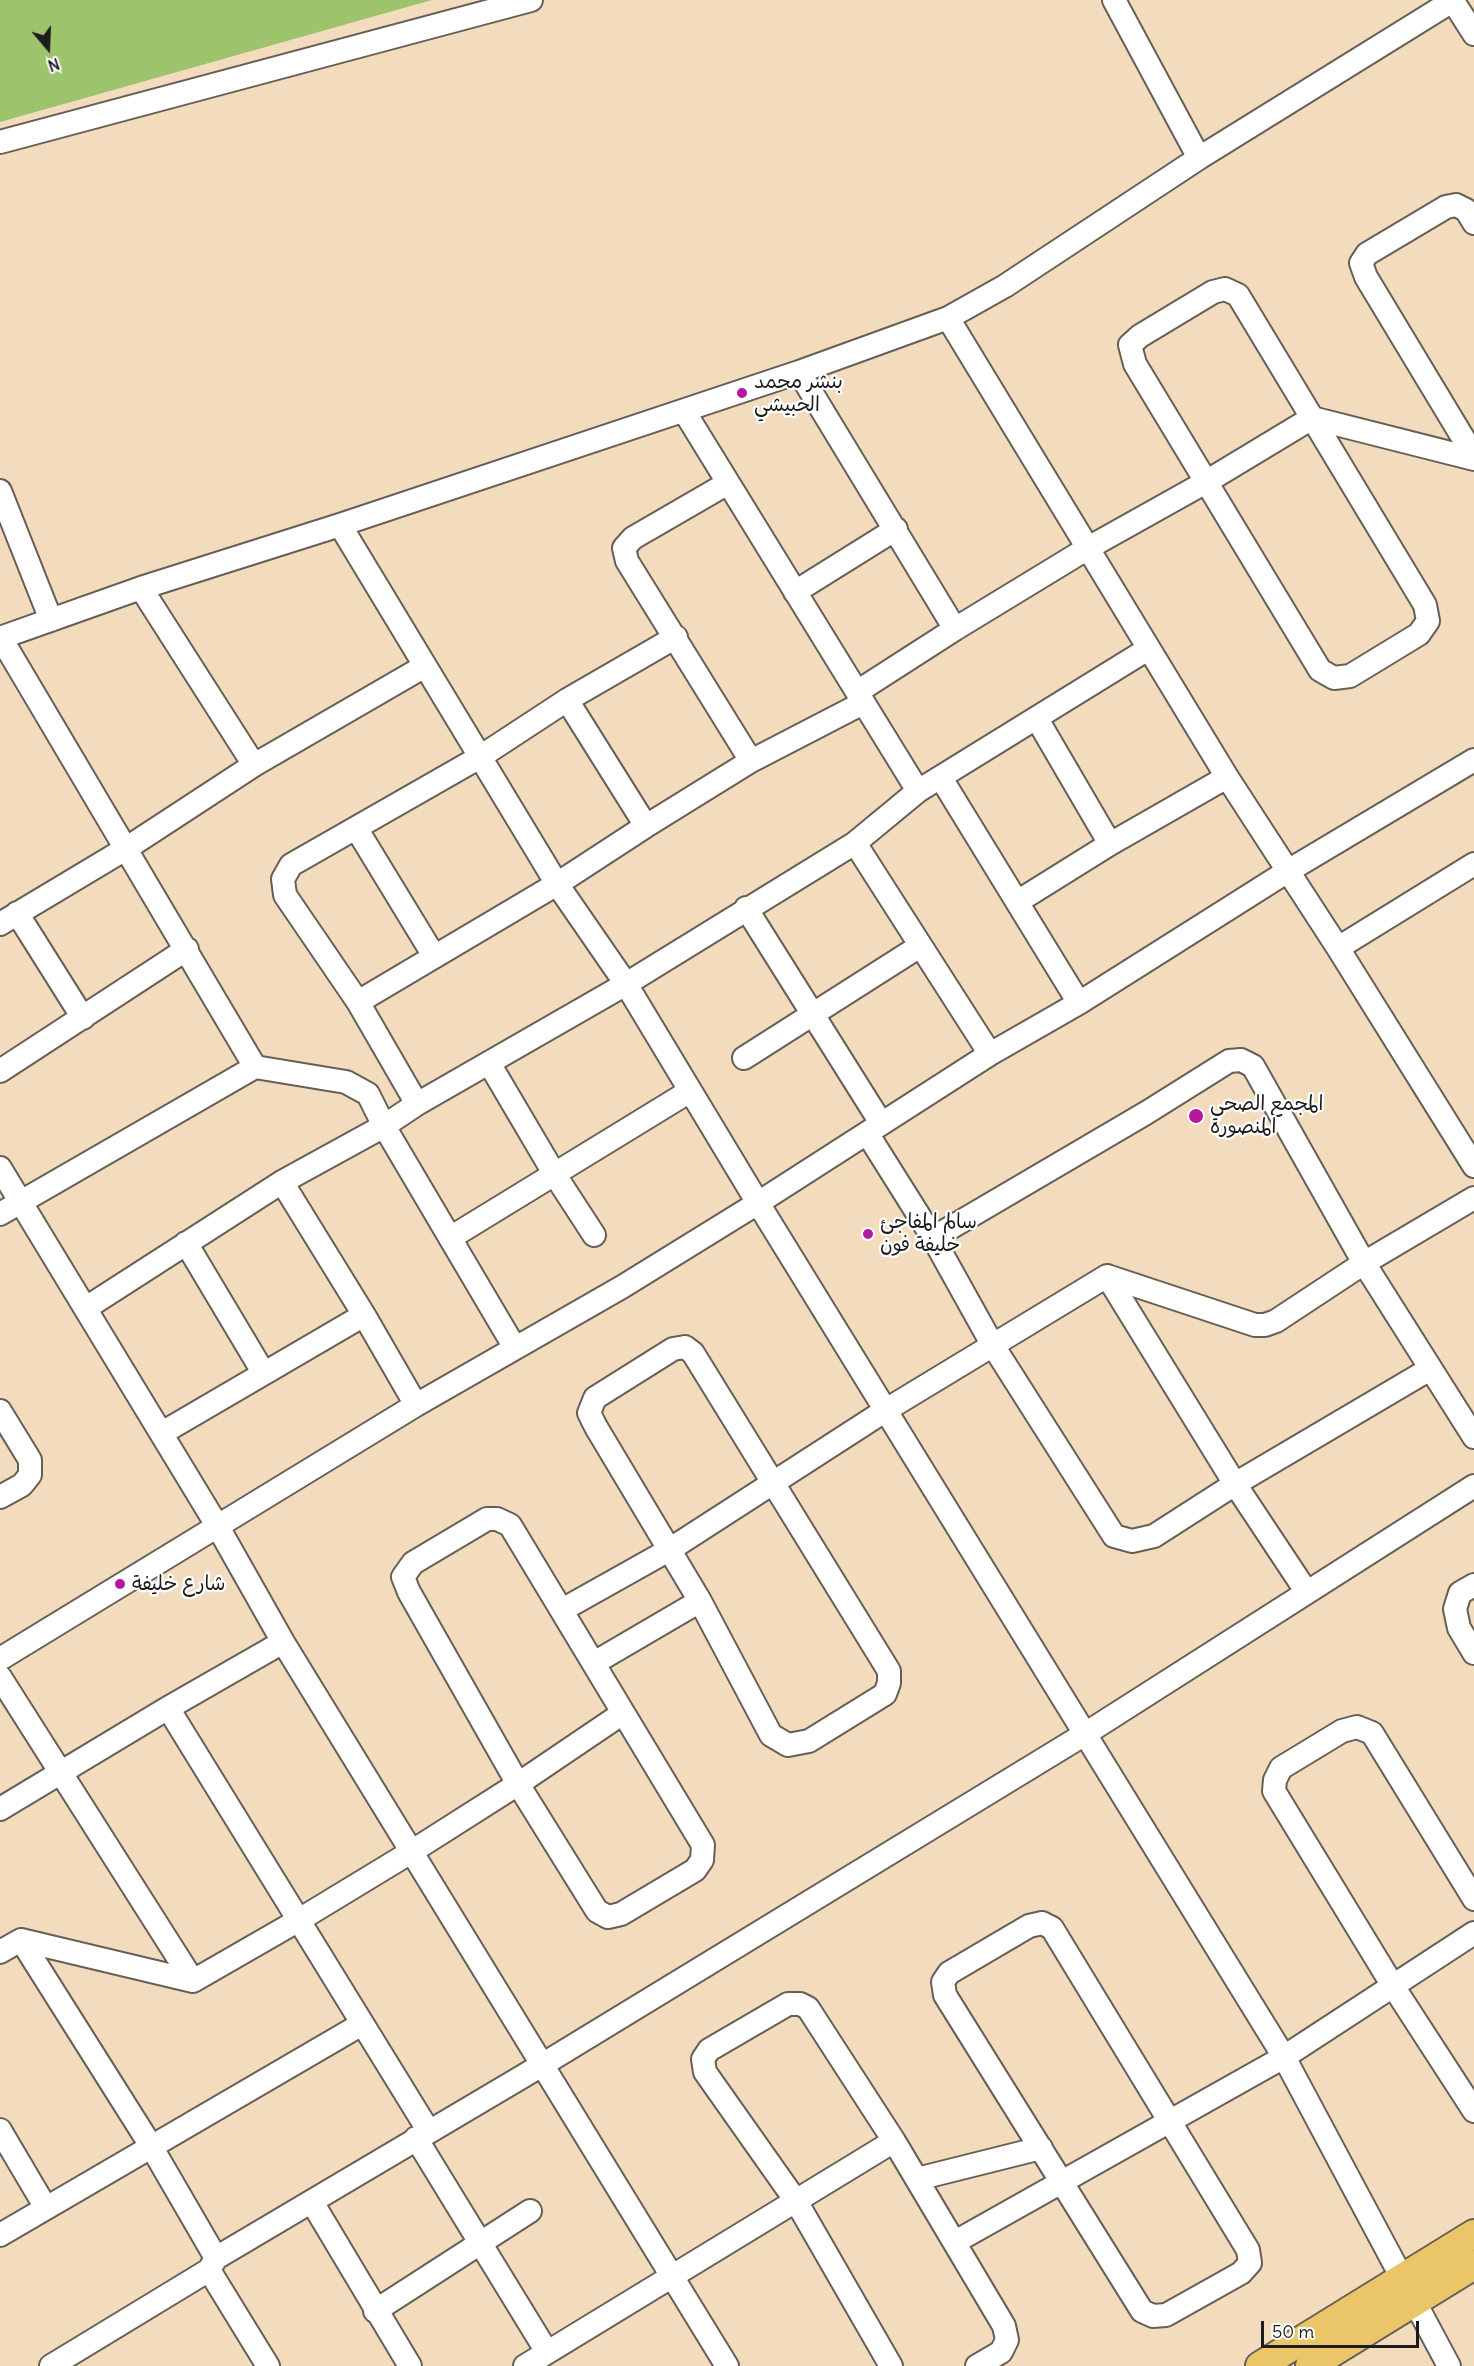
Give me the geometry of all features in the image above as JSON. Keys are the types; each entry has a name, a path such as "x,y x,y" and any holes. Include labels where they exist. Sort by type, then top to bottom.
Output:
{"main road":[{"path":"1310,2366 1409,2290 1474,2234"},
{"path":"1260,2366 1409,2290 1474,2265"}],"street":[{"path":"0,142 531,0"},
{"path":"1114,0 1199,158"},
{"path":"255,1067 1,638 141,588 684,411 948,318 1005,286 1199,158 1453,0 1474,34"},
{"path":"1474,223 1466,210 1456,205 1446,207 1367,254 1361,263 1366,277 1474,458"},
{"path":"1225,289 1238,295 1425,605 1428,621 1419,634 1350,676 1334,678 1320,670 1206,482 1135,364 1130,345 1140,336 1213,292 1225,289"},
{"path":"948,318 1227,777 1338,948 1474,1166"},
{"path":"799,372 955,629"},
{"path":"684,411 918,791"},
{"path":"358,1002 557,884 751,761 860,697 955,629 1088,548 1206,482 1312,418 1474,458"},
{"path":"728,483 633,538 624,548 627,561 751,761"},
{"path":"0,491 51,620"},
{"path":"340,525 557,884 626,984 758,1203 1284,2057 1449,2366"},
{"path":"795,591 896,530"},
{"path":"141,588 254,765"},
{"path":"417,1104 358,1002 285,895 283,879 291,865 480,757 567,700 676,637"},
{"path":"86,1308 282,1182 384,1126 417,1104 626,984 855,843 918,791 1148,649"},
{"path":"83,1018 6,917 126,848 254,765 425,666"},
{"path":"567,700 646,826"},
{"path":"1037,718 1110,844"},
{"path":"0,1659 416,1405 622,1287 990,1054 1079,1003 1288,871 1474,760"},
{"path":"1017,902 1110,844 1227,777"},
{"path":"941,778 1079,1003"},
{"path":"356,828 434,956"},
{"path":"855,843 990,1054"},
{"path":"1338,948 1474,864"},
{"path":"746,908 812,1014 992,1344 1114,1536 1132,1541 1154,1536 1235,1484 1430,1369"},
{"path":"744,1058 920,946"},
{"path":"0,1071 187,949"},
{"path":"933,1238 1146,1113 1229,1061 1241,1059 1252,1066 1364,1263 1474,1437"},
{"path":"489,1063 555,1175 594,1235"},
{"path":"0,1214 255,1067 346,1082 368,1094 384,1126 515,1348"},
{"path":"450,1238 690,1091"},
{"path":"0,1168 162,1433 283,1642 727,2366"},
{"path":"282,1182 416,1405"},
{"path":"562,1610 669,1550 886,1410 1107,1276 1255,1325 1265,1325 1276,1321 1364,1263 1474,1198"},
{"path":"186,1243 263,1372"},
{"path":"1107,1276 1235,1484 1306,1591"},
{"path":"162,1433 364,1315"},
{"path":"685,1347 693,1353 774,1484 889,1671 889,1683 885,1694 809,1742 788,1745 771,1735 700,1601 590,1413 595,1398 674,1349 685,1347"},
{"path":"0,1411 30,1460 30,1475 22,1485 0,1497"},
{"path":"51,2366 422,2134 542,2065 1085,1734 1474,1486"},
{"path":"488,1519 497,1519 510,1525 594,1663 622,1713 704,1845 702,1860 695,1870 621,1914 608,1917 597,1911 518,1784 409,1592 403,1577 413,1563 488,1519"},
{"path":"1474,1585 1460,1593 1455,1609 1459,1628 1474,1653"},
{"path":"594,1663 700,1601"},
{"path":"0,1809 283,1642"},
{"path":"0,1677 193,1981"},
{"path":"168,1708 362,2024 481,2242 547,2352"},
{"path":"0,1952 21,1940 193,1981 411,1852 518,1784 622,1713"},
{"path":"1474,1899 1372,1732 1357,1727 1342,1731 1281,1768 1275,1780 1274,1791 1474,2111"},
{"path":"1041,1923 1052,1928 1248,2250 1250,2263 1241,2273 1166,2315 1153,2316 1142,2311 1041,2148 945,1995 943,1982 949,1973 1029,1926 1041,1923"},
{"path":"955,2242 1284,2057 1474,1933"},
{"path":"21,1940 151,2146 262,2364"},
{"path":"891,2366 796,2201 705,2072 703,2059 709,2050 788,2004 800,2004 808,2008 917,2179 1004,2326 1007,2340 1001,2352 977,2366"},
{"path":"0,2235 362,2024"},
{"path":"0,2130 46,2208"},
{"path":"525,2366 894,2142"},
{"path":"917,2179 1041,2148"},
{"path":"312,2202 375,2311 410,2366"},
{"path":"375,2311 530,2211"}],"green space":[{"path":"0,0 432,0 0,122"}],"place":[{"name":"بنشر محمد الحبيشي","path":"742,393"},
{"name":"المجمع الصحي المنصورة","path":"1196,1116"},
{"name":"سالم المفاجئ خليفة فون","path":"868,1234"},
{"name":"شارع خليفة","path":"120,1584"}]}
